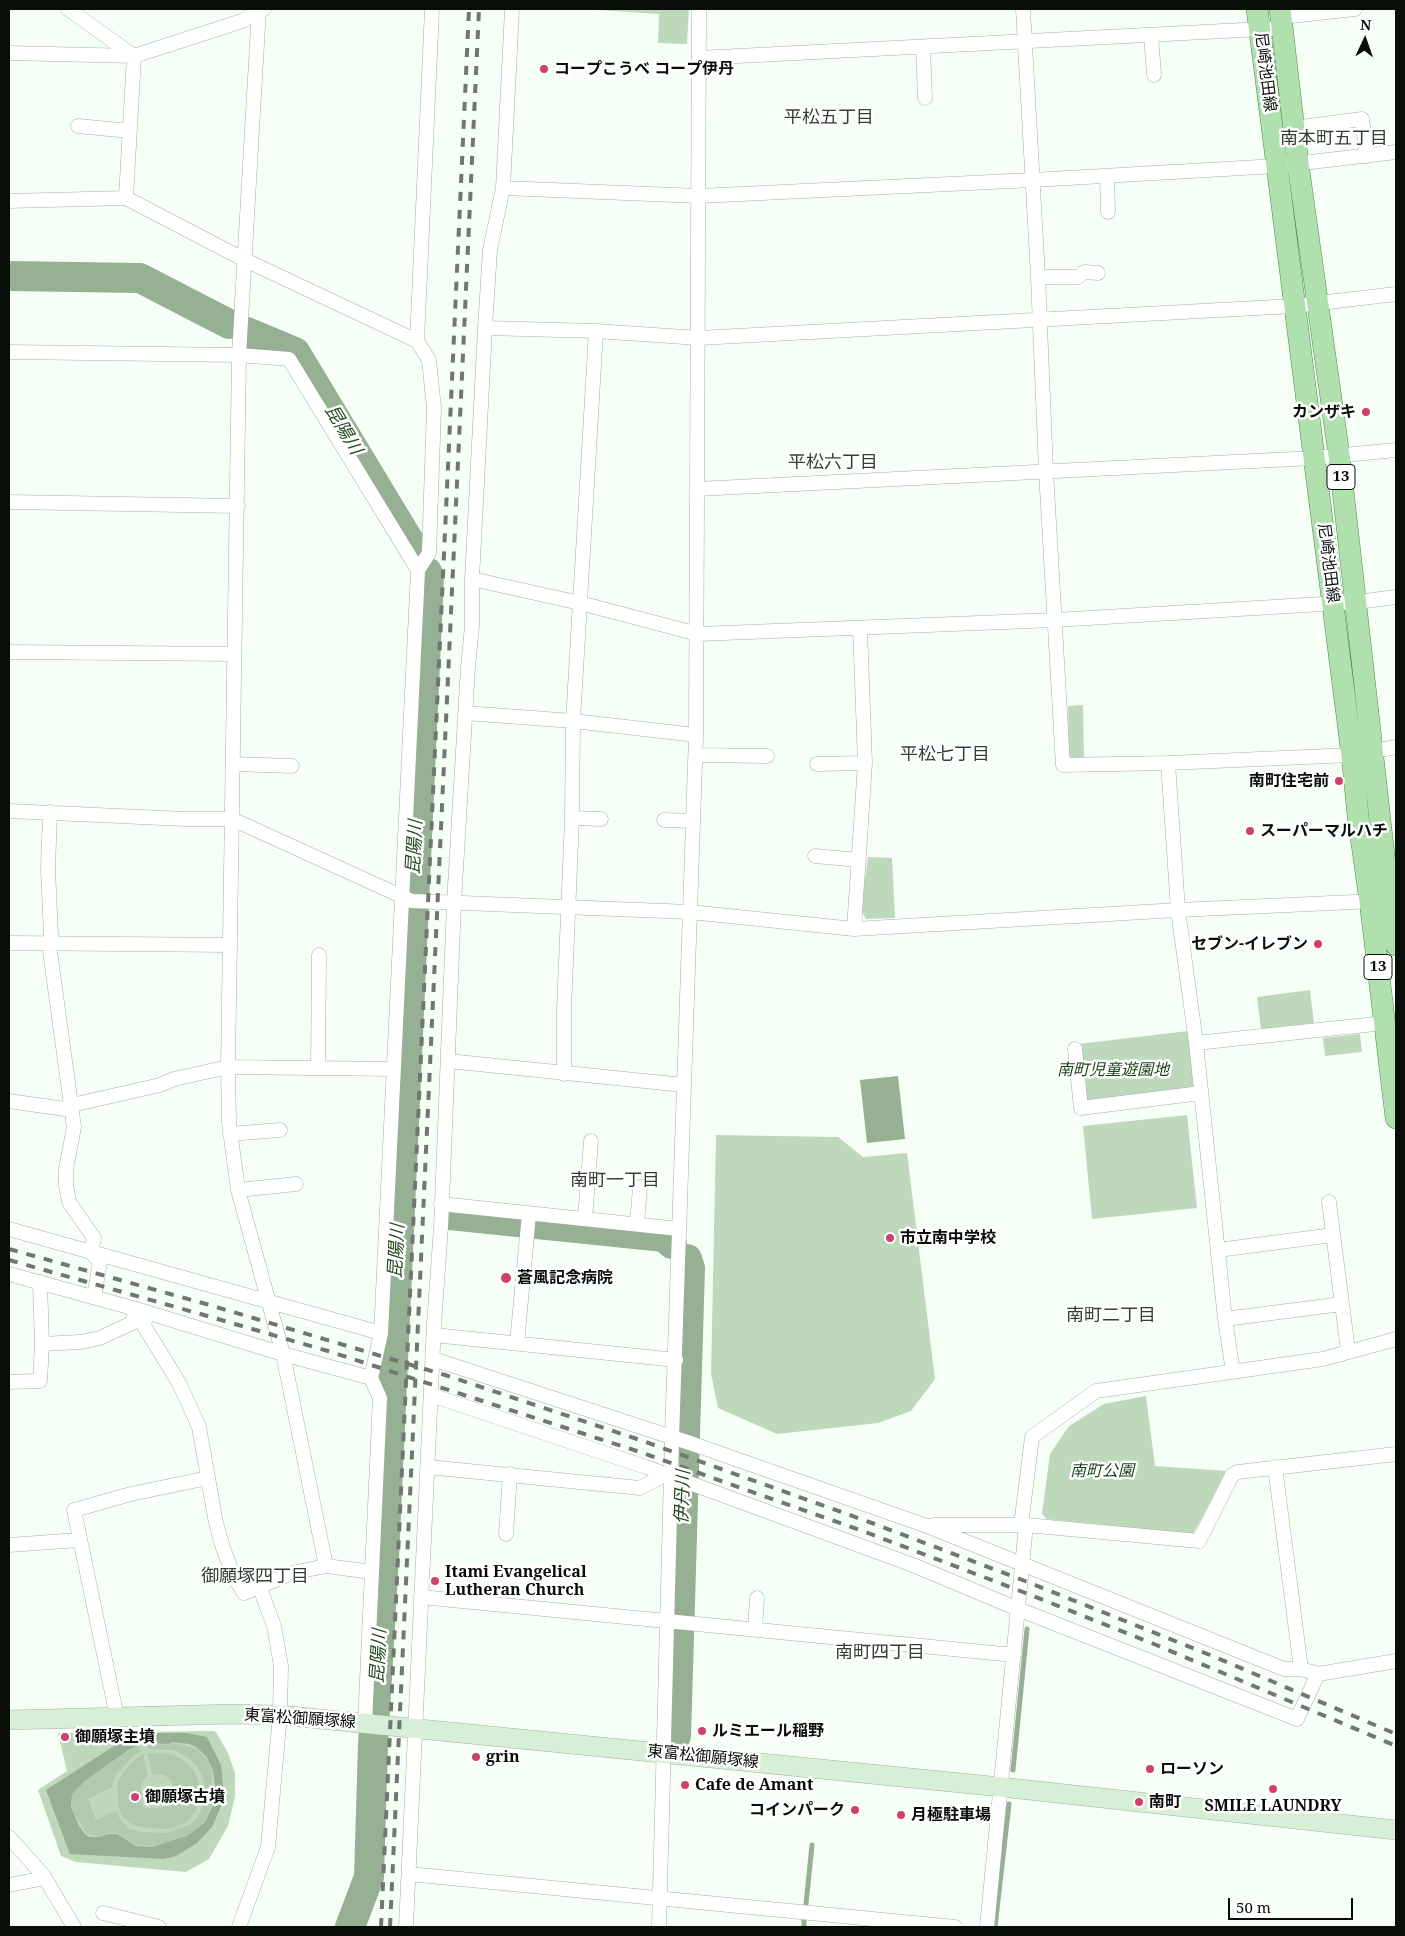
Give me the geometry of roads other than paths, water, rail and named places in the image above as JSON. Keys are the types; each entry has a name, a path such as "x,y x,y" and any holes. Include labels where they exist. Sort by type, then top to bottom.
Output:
{"main road":[{"name":"尼崎池田線","path":"1281,18 1294,128 1288,165 1294,306 1352,755 1358,816 1380,901 1396,945"},
{"name":"尼崎池田線","path":"1258,19 1318,304 1339,455 1373,750 1385,1023 1396,1118"},
{"name":"東富松御願塚線","path":"9,1720 232,1714 280,1715 1001,1787 1396,1830"}],"street":[{"path":"68,9 134,56"},
{"path":"417,341 432,9"},
{"path":"406,1927 454,903 472,626 472,579 485,328 490,250 503,188 512,9"},
{"path":"659,1927 664,1753 675,1623 676,1478 680,1440 676,1360 679,1229 696,755 698,634 699,9"},
{"path":"1023,9 1063,765 1168,763 1352,755 1373,750 1396,748"},
{"path":"699,58 1150,35 1258,19 1355,9"},
{"path":"9,53 134,56 242,20 260,10"},
{"path":"260,10 243,259 239,355 228,1067 230,1134 238,1190 283,1354 326,1566"},
{"path":"1150,35 1154,75"},
{"path":"923,47 925,98"},
{"path":"126,198 134,56"},
{"path":"1294,128 1362,120 1367,156"},
{"path":"78,126 130,131"},
{"path":"503,188 699,196 1033,180 1288,165 1396,152"},
{"path":"1107,176 1108,212"},
{"path":"9,201 126,198 243,259 417,341 429,360 434,408 429,553 418,570 381,1333 371,1378 380,1398 372,1572 371,1723"},
{"path":"1038,278 1078,277 1084,272 1098,273"},
{"path":"485,328 596,331 699,338 1294,306 1396,294"},
{"path":"564,1074 564,1010 572,818 573,721 596,331"},
{"path":"9,352 239,355 289,359 418,570"},
{"path":"698,489 1314,458 1396,450"},
{"path":"9,502 238,506"},
{"path":"472,579 580,603 698,634 1055,620 1333,604 1396,597"},
{"path":"854,929 865,763 860,628"},
{"path":"9,652 234,654"},
{"path":"466,713 573,721 696,735"},
{"path":"696,755 767,756"},
{"path":"817,764 865,763"},
{"path":"1168,763 1178,910 1196,1043 1225,1319 1233,1372"},
{"path":"233,764 292,766"},
{"path":"9,811 185,819 232,819 402,898 454,903 690,912 854,929 1178,910 1380,901"},
{"path":"50,812 48,869 51,935 49,944 74,1127 66,1170 66,1185 69,1202 94,1238 91,1252"},
{"path":"572,818 601,819"},
{"path":"664,820 693,821"},
{"path":"815,856 859,860"},
{"path":"9,943 230,945"},
{"path":"318,955 318,1068"},
{"path":"1196,1043 1385,1023"},
{"path":"1074,1049 1082,1108 1201,1093"},
{"path":"448,1061 684,1085"},
{"path":"9,1101 72,1108 160,1085 174,1079 228,1067 394,1069"},
{"path":"230,1134 280,1130"},
{"path":"585,1219 591,1141"},
{"path":"238,1190 296,1184"},
{"path":"637,1224 640,1186"},
{"path":"1330,1202 1348,1351"},
{"path":"441,1204 679,1229"},
{"path":"517,1343 529,1214"},
{"path":"9,1230 268,1300 381,1333"},
{"path":"1218,1250 1333,1235"},
{"path":"91,1252 100,1262 94,1297"},
{"path":"9,1274 142,1310 283,1354 371,1378"},
{"path":"9,1382 40,1381 42,1344 40,1282"},
{"path":"1225,1319 1342,1304"},
{"path":"42,1344 80,1342 100,1338 132,1323 142,1310"},
{"path":"142,1310 144,1326 179,1383 199,1427 223,1548 244,1593 260,1588 271,1581 292,1573 326,1566 372,1572"},
{"path":"434,1336 676,1360"},
{"path":"988,1927 1014,1655 1032,1437 1096,1391 1323,1358 1396,1339"},
{"path":"433,1359 680,1440 927,1526 1284,1669 1301,1669 1318,1674 1396,1661"},
{"path":"431,1395 676,1478 913,1565 1018,1609 1297,1718 1318,1674"},
{"path":"927,1526 1024,1525 1199,1541 1232,1475 1238,1472 1396,1454"},
{"path":"428,1467 640,1488 676,1478"},
{"path":"1275,1467 1301,1669"},
{"path":"506,1534 510,1474"},
{"path":"116,1717 74,1510 130,1494 208,1478"},
{"path":"9,1545 80,1540"},
{"path":"239,1927 268,1847 280,1715 281,1666 274,1626 260,1588"},
{"path":"421,1598 1014,1655"},
{"path":"755,1629 757,1598"},
{"path":"9,1837 35,1864 74,1927"},
{"path":"408,1874 955,1927"},
{"path":"9,1884 45,1878"},
{"path":"103,1913 159,1927"}],"waterway":[{"name":"昆陽川","path":"9,276 140,278 229,324"},
{"name":"昆陽川","path":"247,332 295,352 417,554"},
{"name":"昆陽川","path":"350,1927 369,1877 373,1745 384,1557 429,576 427,572"},
{"name":"伊丹川","path":"450,1215 664,1237 672,1244"},
{"name":"伊丹川","path":"676,1736 690,1268 687,1259"},
{"path":"1013,1770 1027,1629"},
{"path":"995,1927 1009,1804"},
{"path":"806,1904 812,1845"},
{"path":"804,1919 804,1927"}],"railway":[{"path":"381,1927 469,9"},
{"path":"390,1927 479,9"},
{"path":"9,1249 206,1304 445,1375 640,1440 872,1523 1025,1581 1210,1655 1396,1734"},
{"path":"9,1260 328,1351 637,1451 868,1533 1023,1592 1154,1644 1396,1746"}],"place":[{"name":"コープこうべ コープ伊丹","path":"544,69"},
{"name":"カンザキ","path":"1366,412"},
{"name":"南町住宅前","path":"1339,781"},
{"name":"スーパーマルハチ","path":"1250,831"},
{"name":"セブン-イレブン","path":"1318,944"},
{"name":"市立南中学校","path":"890,1238"},
{"name":"蒼風記念病院","path":"506,1278"},
{"name":"Itami Evangelical Lutheran Church","path":"435,1581"},
{"name":"ルミエール稲野","path":"702,1731"},
{"name":"御願塚主墳","path":"65,1737"},
{"name":"grin","path":"476,1757"},
{"name":"ローソン","path":"1150,1769"},
{"name":"Cafe de Amant","path":"685,1785"},
{"name":"SMILE LAUNDRY","path":"1273,1789"},
{"name":"御願塚古墳","path":"135,1797"},
{"name":"南町","path":"1139,1802"},
{"name":"コインパーク","path":"855,1810"},
{"name":"月極駐車場","path":"901,1815"}],"district":[{"name":"平松五丁目","path":"829,118"},
{"name":"南本町五丁目","path":"1334,139"},
{"name":"平松六丁目","path":"833,463"},
{"name":"平松七丁目","path":"945,755"},
{"name":"南町一丁目","path":"615,1181"},
{"name":"南町二丁目","path":"1111,1316"},
{"name":"御願塚四丁目","path":"255,1577"},
{"name":"南町四丁目","path":"880,1653"}],"park label":[{"name":"南町児童遊園地","path":"1113,1070"},
{"name":"南町公園","path":"1102,1471"}]}
